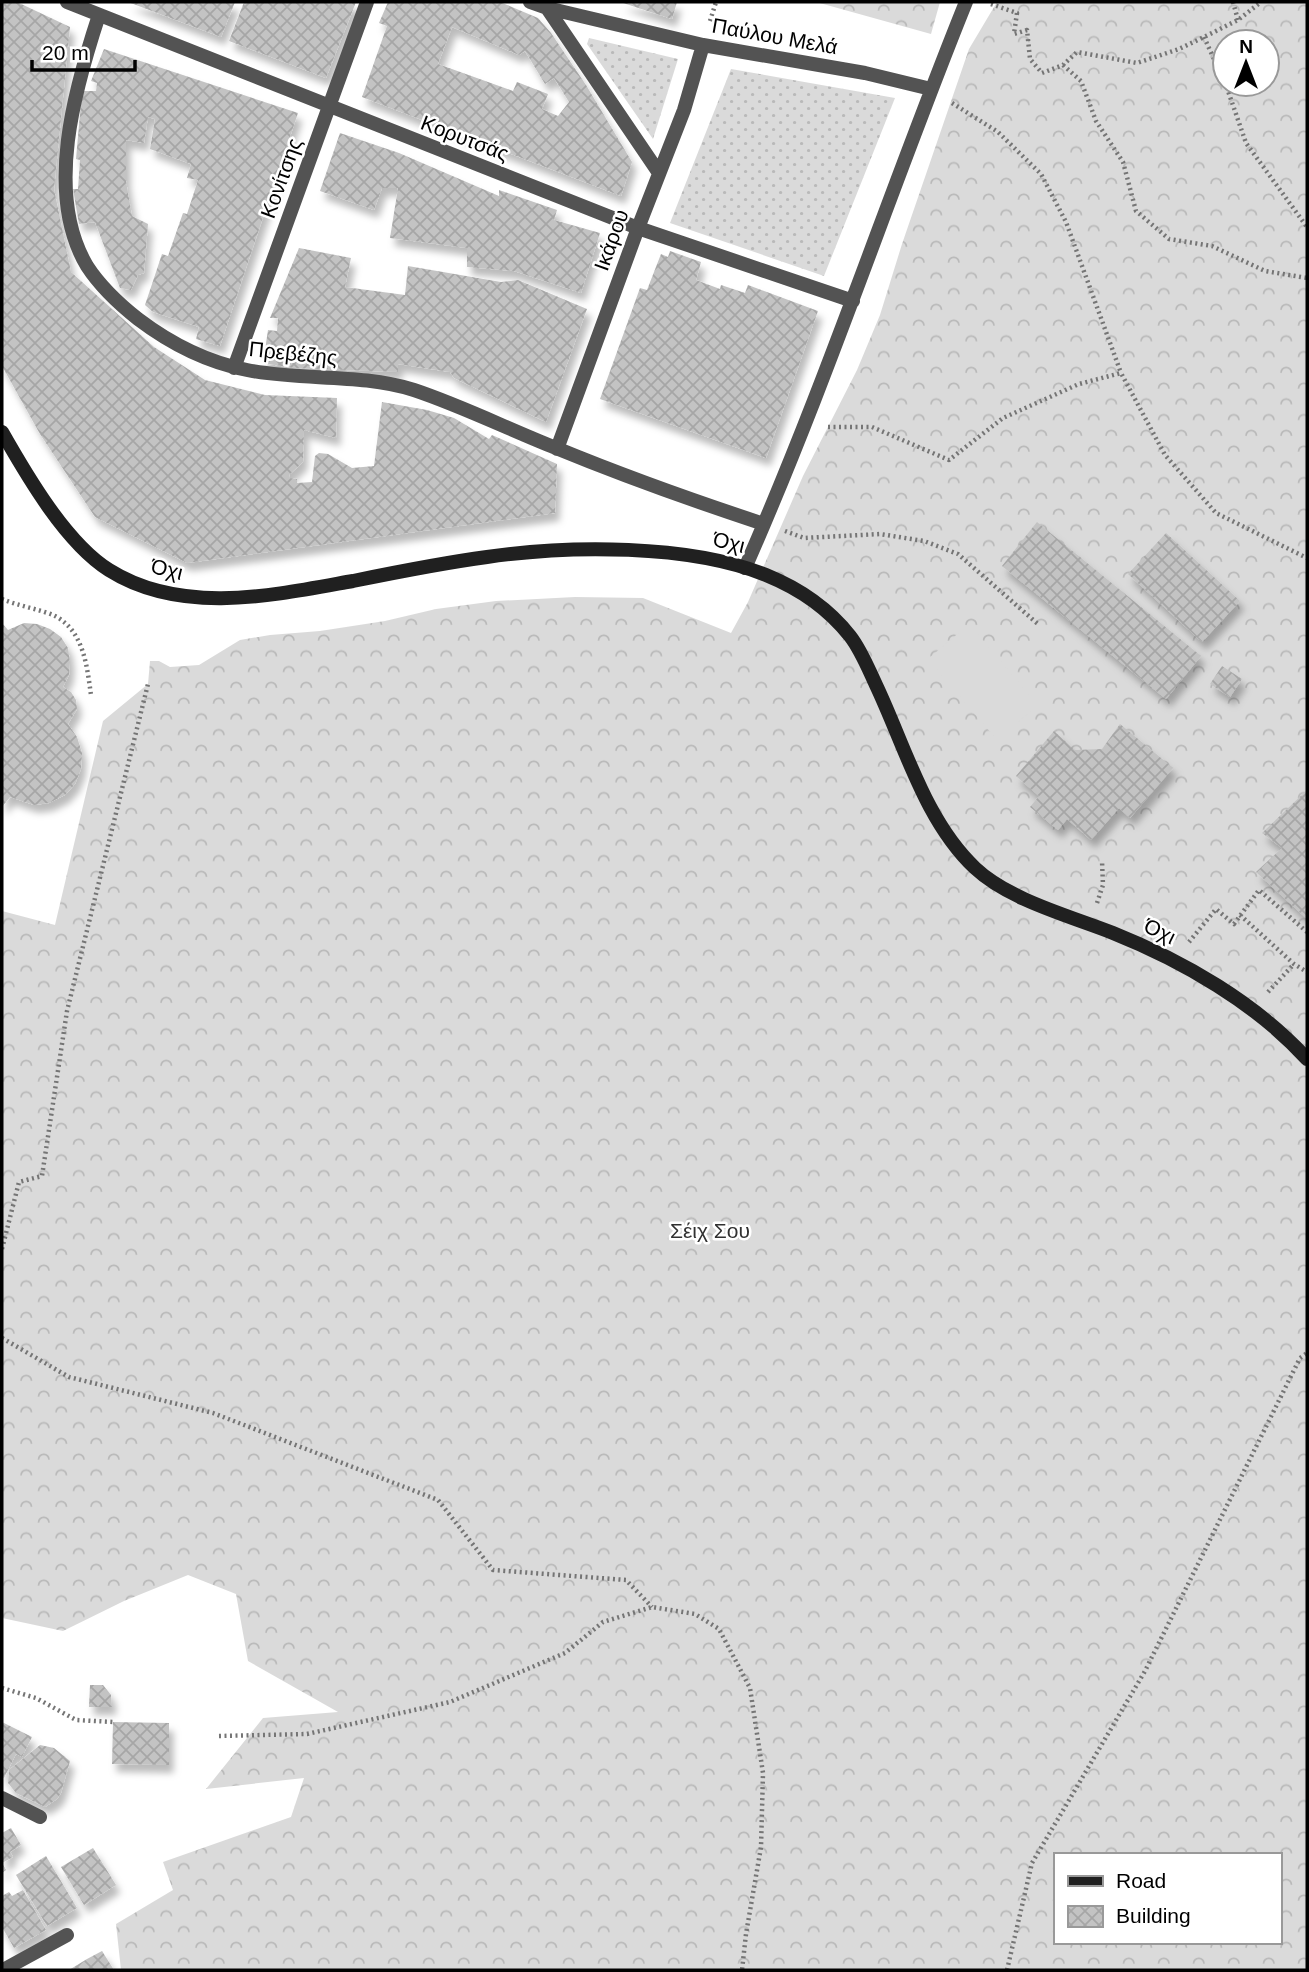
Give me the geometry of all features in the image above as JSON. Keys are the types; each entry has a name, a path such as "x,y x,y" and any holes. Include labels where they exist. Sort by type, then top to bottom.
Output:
{"main road":[{"name":"Όχι","path":"2,432 62,526 94,559 134,582 184,596 227,598 289,593 454,562 532,552 669,553 699,556 770,576 804,594 827,612 849,635 865,661 933,808 954,844 975,868 1013,892 1138,943 1173,961 1224,991 1279,1031 1307,1059"}],"street":[{"name":"Κορυτσάς","path":"67,2 638,228 853,301"},
{"name":"Κονίτσης","path":"234,368 367,2"},
{"name":"Παύλου Μελά","path":"530,2 703,45 865,74 930,89"},
{"path":"745,568 807,421 930,89 966,2"},
{"path":"548,5 659,173"},
{"name":"Πρεβέζης","path":"99,15 77,86 70,121 67,192 69,219 76,242 96,278 131,313 180,347 215,363 287,375 386,383 435,397 557,449 764,524"},
{"name":"Ικάρου","path":"557,449 684,110 703,45"},
{"path":"2,1798 40,1817"},
{"path":"3,1970 67,1935"}],"path":[{"path":"985,2 1017,13 1014,34 1027,30 1031,59 1042,73 1063,65 1077,52 1138,62 1179,49 1238,20 1261,2"},
{"path":"1233,2 1238,20"},
{"path":"1204,37 1227,88 1246,143 1307,228"},
{"path":"1063,65 1081,81 1096,121 1124,162 1136,211 1169,239 1212,246 1265,271 1307,278"},
{"path":"930,89 998,132 1041,174 1066,222 1121,373 1165,455 1216,513 1307,558"},
{"path":"807,421 828,427 872,427 949,460 1003,418 1079,384 1121,373"},
{"path":"764,524 804,538 880,534 924,541 958,554 1039,625"},
{"path":"2,599 56,617 77,636 88,671 90,695"},
{"path":"2,1249 19,1182 42,1176 67,1011 148,684"},
{"path":"1090,923 1103,885 1101,861"},
{"path":"1173,961 1216,909 1234,923 1259,890 1307,932"},
{"path":"1241,915 1294,964 1307,972"},
{"path":"1274,986 1294,964"},
{"path":"2,1338 69,1377 213,1413 438,1500 494,1570 626,1580 652,1607"},
{"path":"1007,1970 1032,1863 1145,1671 1293,1370 1300,1358 1307,1353"},
{"path":"219,1736 307,1734 450,1702 565,1653 603,1622 652,1607 695,1614 719,1629 750,1688 763,1773 761,1847 742,1970"},
{"path":"2,1688 36,1698 76,1720 113,1722"}],"green space":[{"path":"816,2 940,2 931,34"},
{"name":"Σέιχ Σου","path":"997,2 1307,2 1307,1970 121,1970 116,1924 173,1890 163,1862 291,1817 304,1778 206,1789 263,1718 338,1712 248,1661 236,1594 188,1575 124,1601 63,1631 2,1618 2,911 55,925 103,721 148,684 150,661 159,661 170,667 199,665 240,640 320,631 385,621 436,609 496,601 575,597 643,598 731,633 748,602 803,476 857,370 880,315 969,49"},
{"path":"589,38 678,59 653,139 587,44"},
{"path":"731,69 895,98 824,276 670,223"},
{"path":"969,624 1038,705 997,740 928,659"}],"building":[{"path":"2,2 17,2 70,27 54,189 71,272 154,347 205,380 265,395 337,398 336,438 304,430 303,462 289,475 290,478 297,479 297,483 312,482 315,456 319,453 328,454 352,468 374,466 382,402 454,418 489,439 492,435 557,464 555,513 187,563 95,517 40,434 2,366"},
{"path":"128,2 235,2 221,37"},
{"path":"244,2 356,2 326,78 229,41"},
{"path":"388,2 500,2 538,18 586,85 632,162 621,196 362,97 387,26 379,23","holes":["452,27 519,55 525,51 545,84 554,78 569,102 558,116 542,109 548,94 517,82 513,91 438,64"]},
{"path":"620,2 677,2 672,19"},
{"path":"104,49 298,113 220,346 196,339 199,327 153,312 145,305 162,254 168,256 183,213 187,214 198,180 187,178 191,164 150,149 155,119 148,117 144,143 126,140 126,181 132,216 148,224 144,273 138,275 131,290 120,288 95,222 79,224 73,189 78,189 80,160 76,159 82,91 96,91 97,83 91,81"},
{"path":"340,133 399,153 499,196 499,190 557,210 554,220 600,233 581,293 514,271 467,267 467,248 390,238 398,188 382,188 374,210 320,191"},
{"path":"299,248 351,258 345,287 405,295 408,266 501,282 518,280 587,309 546,422 454,378 450,372 398,364 398,372 293,368 263,363 268,330 277,331 278,318 270,318"},
{"path":"670,251 701,262 696,280 720,289 721,285 745,293 748,285 818,311 766,458 600,399 640,288 647,290 661,254 668,257"},
{"path":"1037,522 1201,656 1166,699 1002,566"},
{"path":"1166,533 1240,601 1202,642 1128,574"},
{"path":"2,623 8,630 24,623 37,624 61,637 68,648 69,675 63,687 71,692 76,700 77,709 68,724 77,737 82,753 81,769 75,784 65,795 49,803 34,805 10,797 2,807"},
{"path":"1222,666 1242,679 1230,697 1210,684"},
{"path":"1120,724 1173,768 1130,818 1119,808 1091,840 1067,819 1058,830 1030,807 1039,796 1016,776 1054,731 1075,750 1102,749"},
{"path":"1307,790 1307,919 1256,872 1282,848 1262,833"},
{"path":"90,1685 103,1685 111,1695 112,1707 89,1707"},
{"path":"2,1722 32,1737 22,1757 16,1754 4,1778 2,1777"},
{"path":"113,1722 169,1723 169,1765 112,1764"},
{"path":"40,1745 54,1748 70,1761 61,1793 45,1807 16,1793 8,1783 9,1770"},
{"path":"11,1828 21,1845 10,1852 13,1857 2,1863 2,1833"},
{"path":"93,1848 116,1885 84,1905 61,1867"},
{"path":"46,1856 77,1908 47,1926 16,1875"},
{"path":"23,1890 46,1930 14,1948 2,1927 2,1896 9,1892 12,1896"},
{"path":"102,1951 114,1970 69,1970 87,1959"}]}
